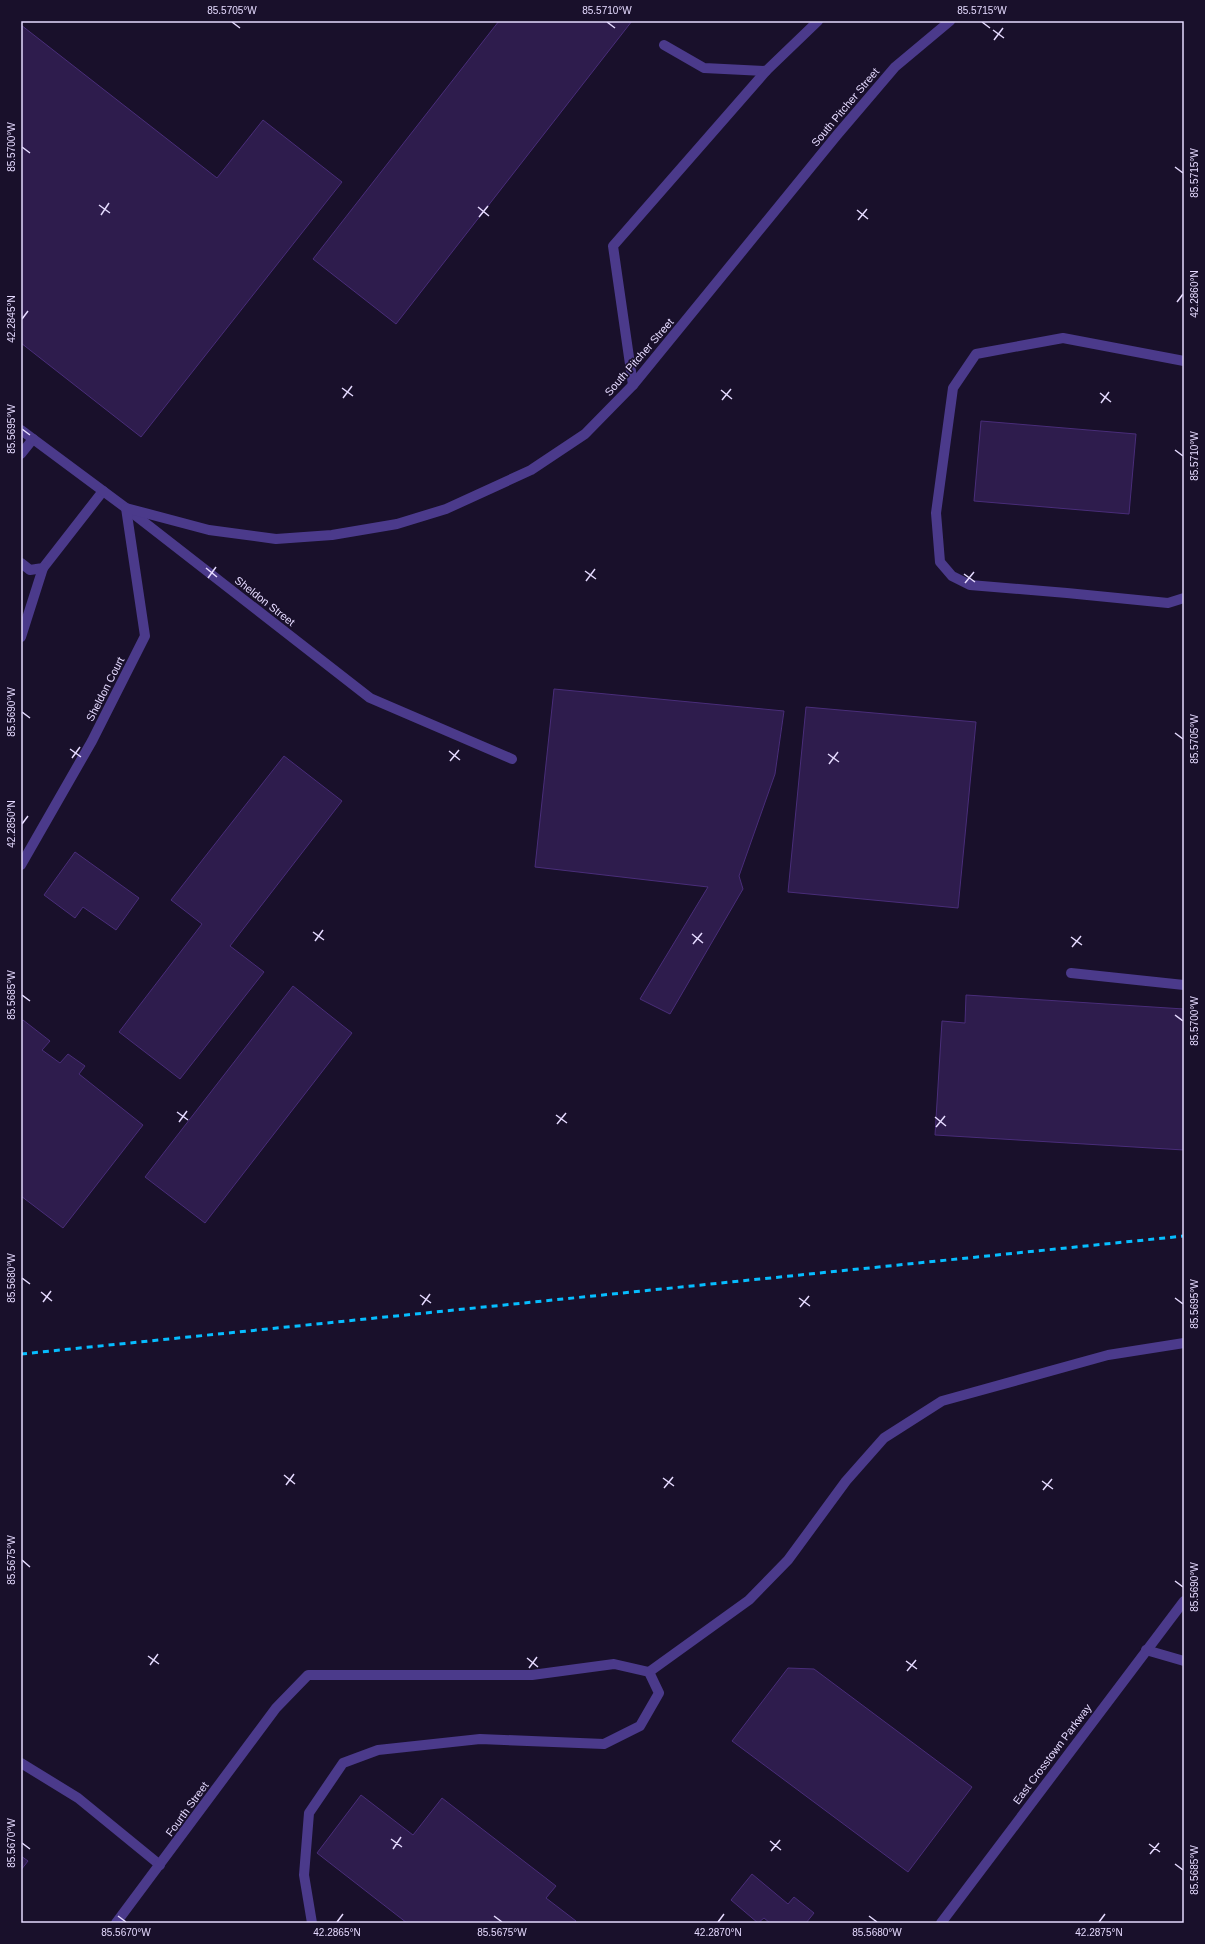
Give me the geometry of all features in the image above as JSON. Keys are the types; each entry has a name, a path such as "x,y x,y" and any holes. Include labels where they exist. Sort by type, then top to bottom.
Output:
{"street":[{"path":"633,385 613,246 766,71 818,21"},
{"name":"South Pitcher Street","path":"126,508 209,530 276,539 332,536 398,524 446,509 531,470 585,434 633,385 837,135 895,67 950,21"},
{"path":"664,45 704,68 766,71"},
{"path":"1184,361 1063,338 976,354 953,388 936,513 940,562 952,576 970,585 1168,603 1184,598"},
{"name":"Sheldon Street","path":"21,430 126,508 370,698 512,759"},
{"path":"21,454 33,439"},
{"path":"21,637 43,568 103,491"},
{"name":"Sheldon Court","path":"21,865 92,741 145,636 126,508"},
{"path":"21,563 30,570 43,568"},
{"path":"1071,973 1184,985"},
{"path":"312,1923 304,1875 309,1813 343,1763 378,1750 480,1739 604,1744 640,1726 659,1693 649,1672 749,1600 788,1560 846,1481 884,1438 942,1402 1108,1355 1184,1343"},
{"name":"East Crosstown Parkway","path":"941,1923 1184,1601"},
{"path":"1146,1650 1184,1661"},
{"name":"Fourth Street","path":"116,1923 276,1708 308,1675 532,1674 614,1664 649,1672"},
{"path":"21,1763 78,1798 160,1865"}],"building":[{"path":"499,21 632,21 396,324 313,259"},
{"path":"21,25 217,178 263,120 342,182 141,437 21,343"},
{"path":"981,421 1136,434 1129,514 974,501"},
{"path":"554,689 784,711 775,774 739,876 743,889 670,1014 640,999 708,887 535,867"},
{"path":"806,707 976,722 958,908 788,892"},
{"path":"284,756 342,801 230,946 264,972 180,1079 119,1032 202,924 171,900"},
{"path":"75,852 139,898 116,930 83,907 75,918 44,895"},
{"path":"293,986 352,1033 205,1223 145,1177"},
{"path":"966,995 1184,1009 1184,1150 935,1135 942,1021 965,1023"},
{"path":"23,1020 50,1041 42,1050 60,1063 68,1054 85,1066 79,1074 143,1125 63,1228 21,1196 21,1022"},
{"path":"788,1668 814,1669 972,1787 908,1872 732,1741"},
{"path":"361,1795 413,1835 442,1798 556,1886 546,1898 576,1921 575,1923 407,1923 317,1853"},
{"path":"21,1856 28,1861 21,1870"},
{"path":"752,1874 788,1904 794,1897 814,1913 806,1923 770,1923 764,1918 758,1923 731,1900"}],"railway":[{"path":"21,1354 1184,1236"}]}
